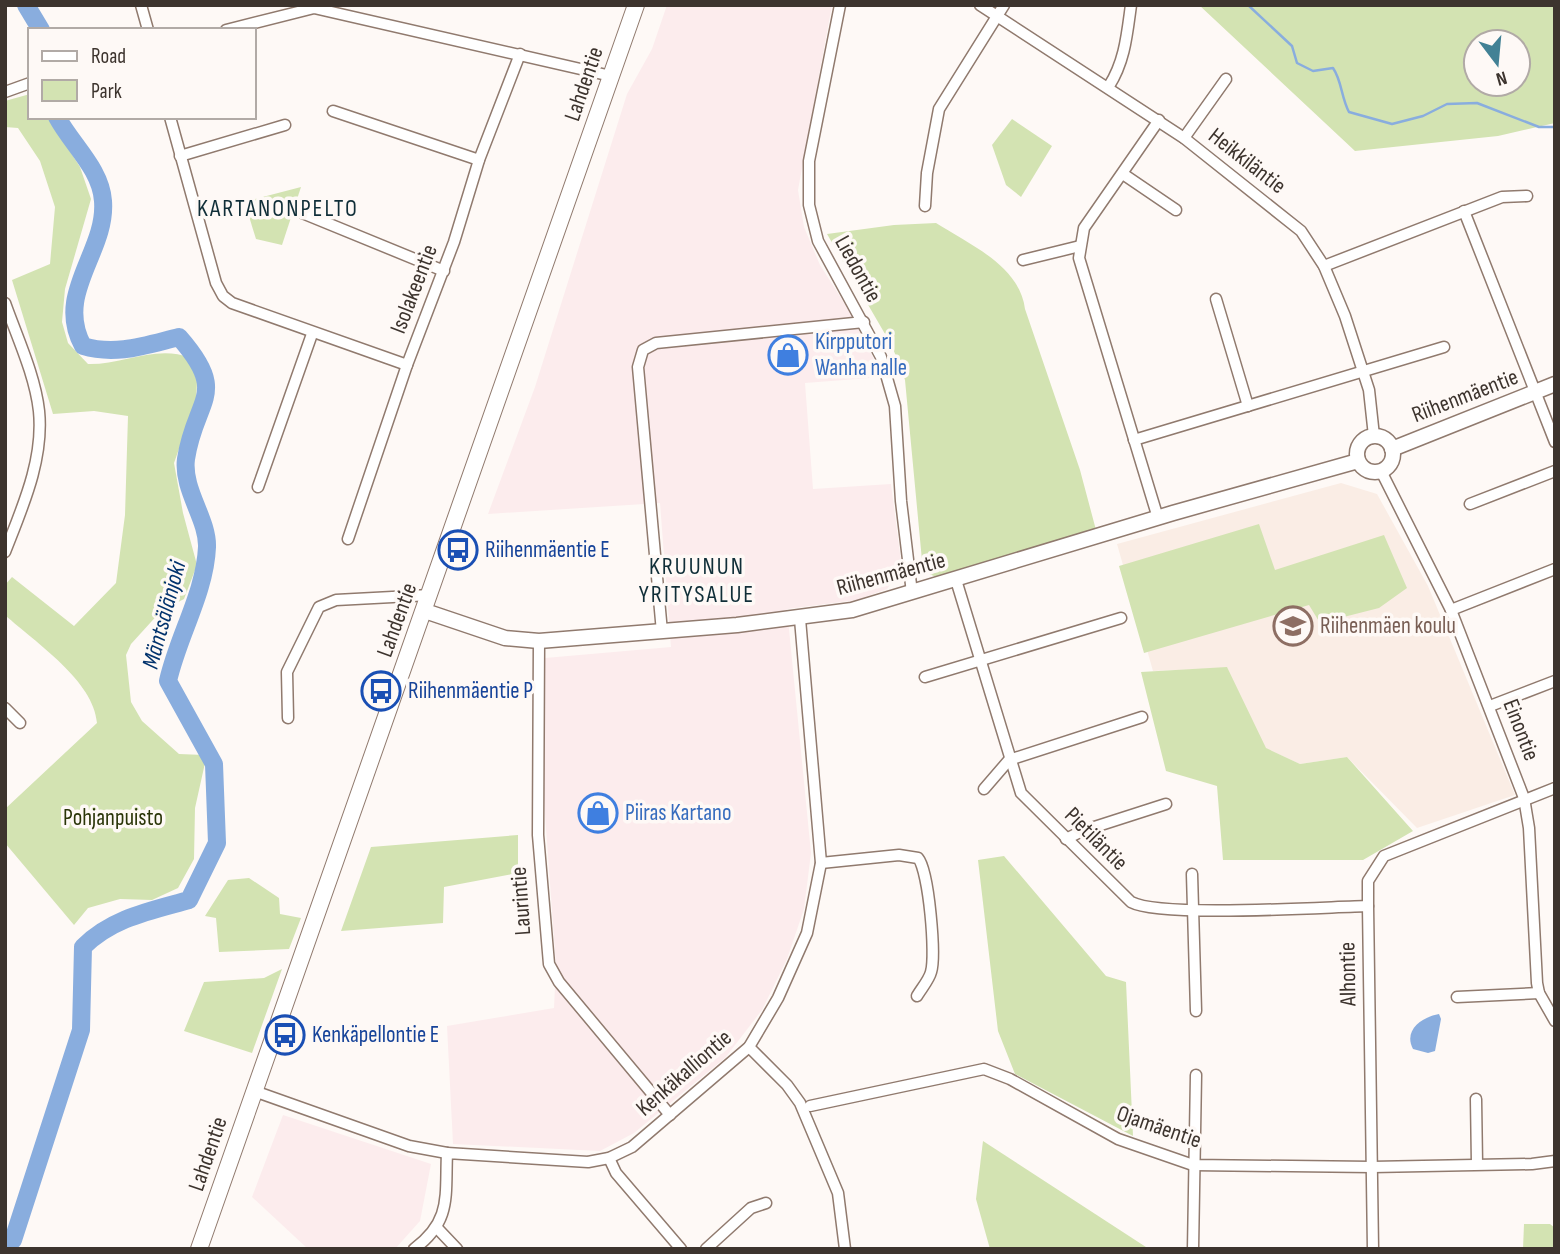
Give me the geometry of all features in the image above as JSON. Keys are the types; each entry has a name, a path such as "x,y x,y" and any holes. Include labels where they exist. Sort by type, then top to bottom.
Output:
{"main road":[{"name":"Lahdentie","path":"199,1249 636,5"}],"street":[{"path":"141,5 147,28"},
{"name":"Liedontie","path":"841,5 807,183 818,241 881,357 895,406 901,501 912,593"},
{"name":"Heikkiläntie","path":"980,5 1109,86 1184,138 1301,231 1324,266 1345,316 1363,373 1374,436"},
{"path":"925,206 927,173 939,109 1004,5"},
{"path":"1109,86 1126,48 1131,5"},
{"path":"233,28 314,6 611,75"},
{"name":"Isolakeentie","path":"348,539 407,365 444,271 480,160 520,54"},
{"path":"1184,138 1226,79"},
{"path":"5,92 26,85"},
{"path":"333,111 480,160"},
{"path":"171,119 216,283 223,296 232,303 312,334 407,365"},
{"path":"1158,120 1084,228 1079,258 1158,518"},
{"path":"180,156 285,125"},
{"path":"1123,174 1176,211"},
{"path":"1324,266 1502,197 1527,196"},
{"path":"295,210 444,271"},
{"path":"1464,211 1555,442"},
{"path":"1023,260 1080,246"},
{"path":"1216,299 1248,405"},
{"path":"5,303 39,410 39,442 33,474 5,552"},
{"path":"662,632 638,367 643,350 656,343 864,322"},
{"path":"258,487 312,334"},
{"path":"1134,440 1444,347"},
{"name":"Riihenmäentie","path":"1391,449 1555,384"},
{"path":"1374,436 1385,440 1391,449 1391,460 1381,471 1368,470 1359,461 1360,445 1374,436"},
{"name":"Riihenmäentie","path":"428,603 505,638 539,641 800,619 852,610 1359,461"},
{"name":"Einontie","path":"1381,471 1451,610 1524,799 1529,828 1539,993 1555,1021"},
{"path":"1471,504 1555,471"},
{"path":"1451,610 1555,569"},
{"name":"Pietiläntie","path":"956,580 1021,793 1131,902 1141,908 1192,909 1368,906"},
{"path":"288,718 287,673 319,607 336,600 428,603"},
{"path":"925,677 978,658 1121,618"},
{"name":"Kenkäkalliontie","path":"254,1091 409,1146 447,1153 588,1162 609,1158 632,1147 749,1047 778,998 807,933 821,863 800,619"},
{"name":"Laurintie","path":"539,641 537,835 549,964 559,982 670,1115"},
{"path":"1490,706 1555,681"},
{"path":"5,708 20,723"},
{"path":"984,789 1009,760 1142,717"},
{"name":"Alhontie","path":"1373,1249 1368,881 1384,856 1555,788"},
{"path":"1066,839 1082,831 1166,804"},
{"path":"821,863 898,855 918,858 925,866 929,894 932,972 917,996"},
{"path":"1192,874 1196,1011"},
{"path":"1457,997 1539,993"},
{"path":"749,1047 787,1084 800,1103 838,1193 845,1249"},
{"name":"Ojamäentie","path":"810,1106 984,1069 1010,1079 1118,1139 1193,1164 1372,1167 1555,1161"},
{"path":"1193,1249 1196,1075"},
{"path":"1476,1099 1477,1164"},
{"path":"414,1249 438,1229 444,1207 447,1153"},
{"path":"609,1158 616,1173 681,1249"},
{"path":"706,1249 751,1208 766,1203"},
{"path":"438,1229 457,1249"}],"shaded area":[{"path":"667,5 832,5 798,190 804,227 820,265 848,309 883,377 805,383 813,489 891,484 902,569 887,589 857,600 787,609 811,853 804,909 787,959 762,1010 725,1058 634,1133 600,1151 453,1144 447,1026 554,1008 556,965 541,760 545,658 671,647 660,503 488,514 535,387 627,94 652,49"},
{"name":"Riihenmäen koulu","path":"1341,483 1377,494 1428,586 1515,795 1417,828 1347,757 1300,764 1265,748 1227,668 1153,671 1117,544"},
{"path":"283,1115 431,1164 420,1221 395,1249 308,1249 252,1197"}],"green space":[{"path":"1199,5 1555,5 1555,123 1498,136 1355,151"},
{"name":"Pohjanpuisto","path":"28,95 28,119 49,119 80,167 91,199 65,289 62,322 68,343 88,364 152,354 178,354 190,358 197,382 196,401 174,463 183,513 197,565 184,599 161,611 131,644 126,655 131,702 142,721 179,754 204,755 205,763 195,808 194,859 178,888 152,900 120,899 88,908 74,925 5,843 5,809 97,723 86,692 75,678 5,615 5,585 12,577 74,626 116,583 125,515 128,416 94,411 53,414 12,280 50,264 55,207 40,161 18,128 5,127 5,101"},
{"path":"1012,119 1052,146 1021,197 1006,185 992,145"},
{"path":"301,187 282,245 256,239 247,210 255,199"},
{"path":"936,223 991,258 1014,280 1080,470 1096,530 936,577 923,571 905,380 892,346 827,234 894,225"},
{"path":"1259,524 1275,570 1384,535 1407,588 1379,608 1320,623 1309,605 1144,653 1119,566"},
{"path":"1227,667 1266,748 1300,764 1347,757 1413,831 1363,860 1223,860 1217,786 1166,771 1141,672"},
{"path":"518,835 518,873 444,887 443,923 341,931 371,847"},
{"path":"1004,856 1106,976 1126,982 1133,1136 1015,1074 998,1031 978,860"},
{"path":"249,878 279,898 280,914 301,918 289,949 219,952 216,918 205,916 228,880"},
{"path":"282,969 252,1053 184,1031 204,982 264,978"},
{"path":"983,1141 1149,1249 990,1249 976,1199"},
{"path":"1524,1224 1550,1224 1555,1228 1555,1249 1523,1249"}],"water":[{"path":"1439,1014 1441,1019 1435,1051 1428,1053 1413,1049 1410,1036 1412,1030 1426,1018"}],"waterway":[{"name":"Mäntsälänjoki","path":"26,5 40,28"},
{"path":"1248,5 1292,46 1297,63 1313,71 1333,68 1349,112 1392,124 1423,116 1447,104 1477,103 1539,127 1555,127"},
{"name":"Mäntsälänjoki","path":"5,1247 13,1240 81,1030 83,947 119,922 189,900 217,843 214,764 168,681 205,564 206,536 188,482 186,459 205,397 206,385 203,372 179,337 119,350 83,346 76,327 74,308 102,220 103,201 92,168 58,119"}],"place":[{"name":"Kirpputori Wanha nalle","path":"788,355"},
{"name":"Riihenmäentie E","path":"458,550"},
{"name":"Riihenmäen koulu","path":"1293,626"},
{"name":"Riihenmäentie P","path":"381,691"},
{"name":"Piiras Kartano","path":"598,813"},
{"name":"Kenkäpellontie E","path":"285,1035"}],"district":[{"name":"KARTANONPELTO","path":"278,208"},
{"name":"KRUUNUN YRITYSALUE","path":"697,580"}]}
